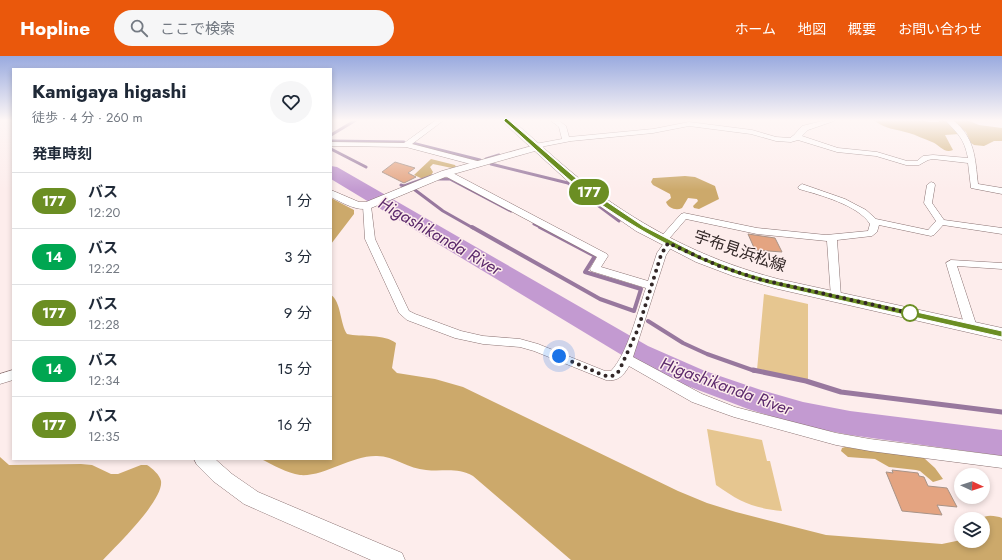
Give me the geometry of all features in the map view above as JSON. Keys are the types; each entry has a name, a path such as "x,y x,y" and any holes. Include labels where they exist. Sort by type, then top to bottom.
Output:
{"main road":[{"name":"宇布見浜松線","path":"534,144 575,181 598,199 666,242 701,259 738,273 836,297 1002,334"}],"street":[{"path":"332,144 406,145 478,164"},
{"path":"332,193 357,205 369,205 446,173 552,144"},
{"path":"817,144 837,150 877,154 906,163 919,163 926,158 933,156 971,161"},
{"path":"967,144 974,186 1002,191"},
{"path":"446,173 603,256 595,268 651,286"},
{"path":"931,185 928,202 941,222"},
{"path":"802,187 845,202 869,216 874,221 920,232 931,233 936,225 941,222 1002,231"},
{"path":"369,205 370,239 405,313 411,318 465,336 520,343 538,348 609,377 615,375 619,371 626,357 637,331 666,242 684,216 757,231 832,237 871,233 875,224 874,221"},
{"path":"832,237 836,297"},
{"path":"971,327 951,263 1002,266"},
{"path":"626,357 697,398 734,412 836,438 870,445 1002,462"},
{"path":"0,379 12,374"},
{"path":"205,460 215,472 232,486 251,498 395,560"}],"shaded area":[{"path":"936,144 950,144 953,150 947,151"},
{"path":"972,144 989,144 984,146"},
{"path":"431,159 455,165 456,167 452,168 433,164 430,167 433,172 430,177 423,179 414,175"},
{"path":"685,176 695,177 715,186 719,199 699,209 694,208 693,206 698,201 697,199 688,198 682,208 675,209 668,206 666,202 671,198 670,194 653,185 651,182 653,178"},
{"path":"332,199 354,210 354,214 332,243"},
{"path":"764,294 808,304 808,380 757,370"},
{"path":"332,296 339,307 343,325 347,334 386,338 396,343 392,368 397,373 435,379 463,387 678,491 707,503 826,535 942,544 954,541 954,548 990,548 990,516 997,517 1002,518 1002,560 571,560 473,476 467,473 420,469 389,458 377,456 358,459 319,473 309,475 295,474 285,471 263,460 332,460"},
{"path":"707,429 762,440 767,461 770,461 782,511 763,508 747,503 732,496 716,485"},
{"path":"845,447 924,458 935,468 943,479 933,482 920,471 889,467 875,459 848,457 841,451 842,448"},
{"path":"0,457 9,465 81,464 92,465 111,474 118,474 141,465 147,465 159,476 161,481 160,489 148,510 103,560 0,560"}],"building":[{"path":"395,162 415,168 408,173 416,177 404,183 382,172"},
{"path":"748,234 775,238 782,252 755,250"},
{"path":"892,470 918,473 919,476 924,477 928,486 947,488 954,504 957,507 937,505 942,515 902,511 886,472 893,473"}],"waterway":[{"path":"414,144 480,160"},
{"path":"332,150 366,167"},
{"path":"486,159 499,155"},
{"path":"491,164 568,183 619,221"},
{"name":"Higashikanda River","path":"332,172 639,353 695,378 758,401 803,414 850,423 1002,443"},
{"path":"401,185 404,186 432,176"},
{"path":"439,179 450,179 511,211"},
{"path":"415,190 443,211 473,228"},
{"path":"534,224 540,227"},
{"path":"472,227 600,299 634,311 641,289 585,272 595,256 540,227"},
{"path":"648,321 683,343 707,354 755,371"},
{"path":"753,370 806,381 841,392 1002,412"}],"bus line":[{"name":"177","path":"535,144 575,181 598,199 641,228 701,259 738,273 768,281 1002,334"}],"route":[{"path":"559,356 609,377 615,375 619,371 638,329 661,255 668,243 701,259 758,279 910,313"}]}
